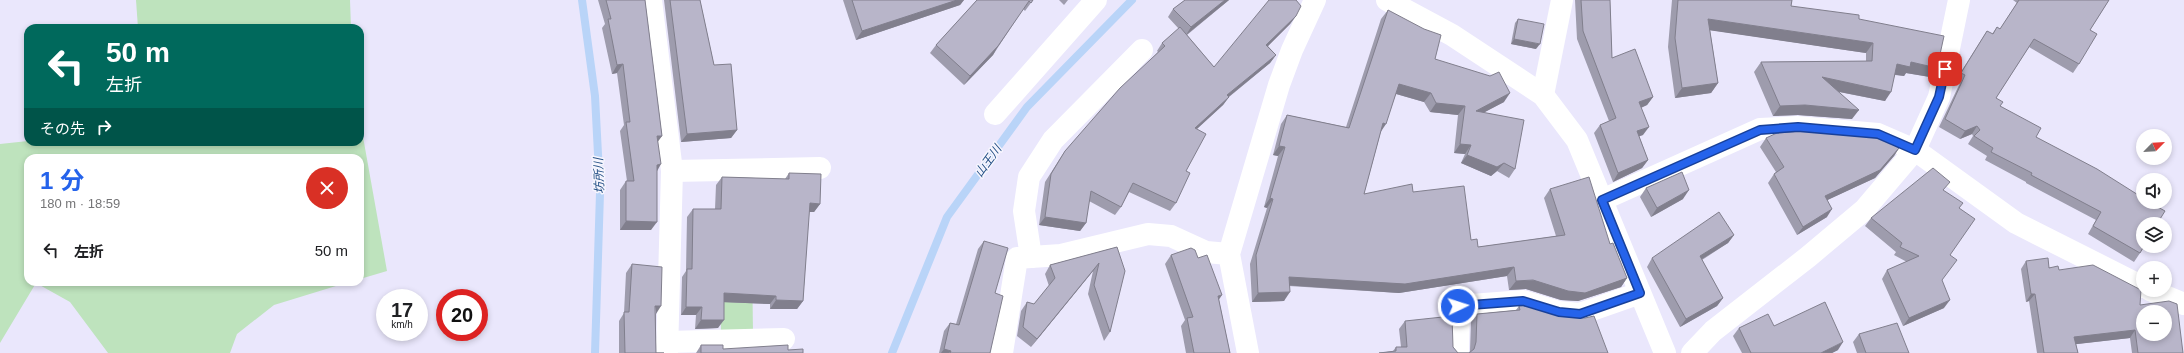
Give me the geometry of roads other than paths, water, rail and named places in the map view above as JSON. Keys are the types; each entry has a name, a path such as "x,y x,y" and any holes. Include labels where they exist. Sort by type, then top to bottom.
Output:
{"street":[{"path":"651,0 672,171 667,347 784,339"},
{"path":"995,114 1096,0"},
{"path":"1248,353 1229,254 1279,85 1292,50 1314,0"},
{"path":"1387,0 1452,35 1543,95 1577,140 1665,353"},
{"path":"1543,95 1562,0"},
{"path":"1692,353 1713,331 1808,257 1864,210 1915,150 1939,97 1959,0"},
{"path":"1031,257 1024,211 1029,177 1053,140 1142,50"},
{"path":"1602,200 1760,130 1798,127 1878,134 1915,150 2016,223 2136,283"},
{"path":"672,171 820,168"},
{"path":"1002,353 1017,258 1061,255 1148,234 1171,236 1206,252 1229,254"},
{"path":"1458,350 1458,306 1523,301 1559,312 1580,314 1640,293"},
{"path":"2167,297 2184,304"}],"waterway":[{"name":"坊所川","path":"582,0 595,96 600,193 595,353"},
{"name":"山王川","path":"892,353 947,217 1027,107 1132,0"}]}
